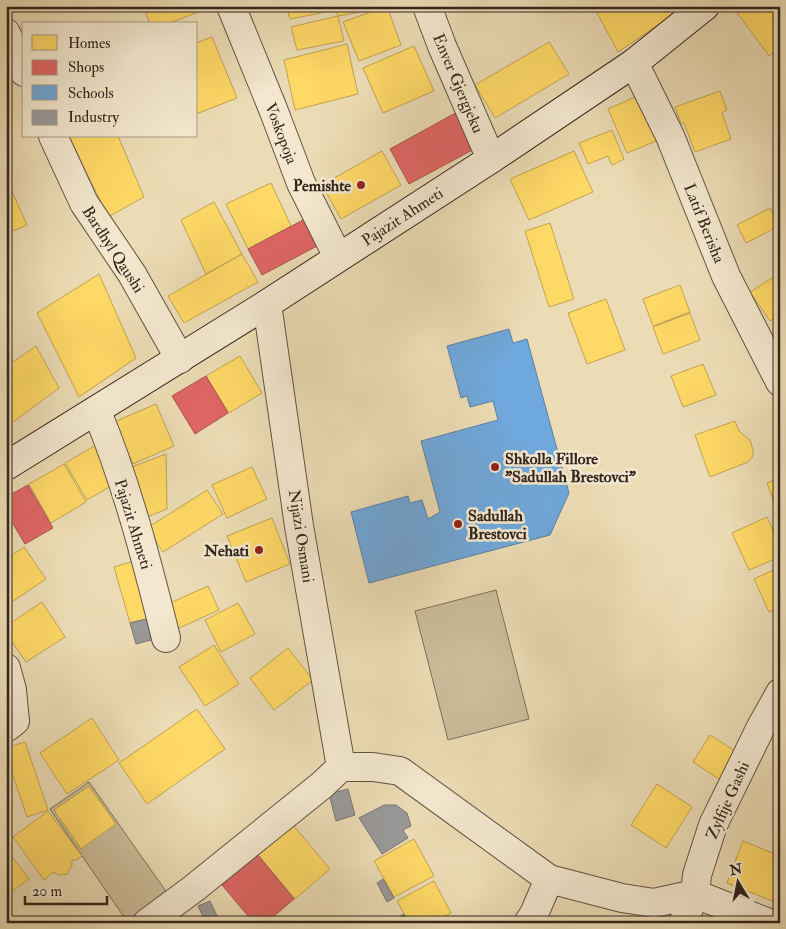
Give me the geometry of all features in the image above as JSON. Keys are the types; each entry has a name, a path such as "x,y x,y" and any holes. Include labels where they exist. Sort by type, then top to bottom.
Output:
{"street":[{"name":"Voskopoja","path":"231,6 301,183 338,257"},
{"name":"Enver Gjergjeku","path":"428,6 442,46 492,159"},
{"name":"Pajazit Ahmeti","path":"6,466 97,412 492,159 634,63 701,7"},
{"path":"6,33 22,68"},
{"name":"Latif Berisha","path":"634,63 670,136 726,276 780,382"},
{"name":"Bardhyl Qaushi","path":"54,138 84,203 132,274 180,359"},
{"name":"Nijazi Osmani","path":"267,304 299,526 342,767"},
{"name":"Pajazit Ahmeti","path":"97,412 107,436 141,544 166,638"},
{"path":"6,668 12,690 15,721 6,728"},
{"name":"Zylfije Gashi","path":"683,923 695,894 697,875 714,825 761,727 780,693"},
{"path":"147,923 200,883 342,767 373,767 400,771 549,879 622,898 654,903 695,894 769,923"},
{"path":"528,923 534,914 549,879"}],"shaded area":[{"path":"496,590 529,719 448,740 415,611"},
{"path":"89,782 170,897 139,923 128,923 50,809"}],"building: Homes":[{"path":"143,6 199,6 201,11 172,22 149,22"},
{"path":"286,6 329,6 331,11 290,19"},
{"path":"335,6 383,6 383,8 338,16"},
{"path":"387,6 401,45 359,61 343,22"},
{"path":"434,6 462,6 436,13"},
{"path":"603,6 685,7 618,52 596,11"},
{"path":"732,6 780,6 780,48 769,56"},
{"path":"338,16 344,41 297,50 291,27"},
{"path":"212,37 237,98 198,113 198,42"},
{"path":"549,42 569,74 495,118 475,85"},
{"path":"347,44 358,94 295,110 284,60"},
{"path":"414,46 434,91 383,113 363,68"},
{"path":"720,91 727,110 722,113 731,139 695,152 684,123 681,123 675,107"},
{"path":"642,94 661,139 627,153 608,109"},
{"path":"612,130 624,159 612,165 608,156 588,164 579,143"},
{"path":"70,138 119,138 144,197 108,217"},
{"name":"Pemishte","path":"382,151 401,185 341,219 322,185"},
{"path":"574,151 593,192 529,220 510,179"},
{"path":"271,183 291,226 248,249 226,204"},
{"path":"10,187 27,225 6,234 6,188"},
{"path":"214,202 242,254 206,274 181,220"},
{"path":"770,208 779,226 746,243 737,225"},
{"path":"550,223 574,299 549,307 525,231"},
{"path":"242,254 258,282 184,323 168,296"},
{"path":"780,273 780,314 770,321 750,292"},
{"path":"99,274 136,358 79,397 37,313"},
{"path":"680,285 690,312 653,326 643,299"},
{"path":"606,299 625,350 587,364 568,313"},
{"path":"690,313 700,340 663,354 653,327"},
{"path":"780,331 780,349 772,335"},
{"path":"36,346 59,388 9,425 6,418 6,367"},
{"path":"240,356 262,393 229,413 206,376"},
{"path":"703,364 716,395 683,407 671,376"},
{"path":"156,404 174,446 133,464 114,422"},
{"path":"735,421 739,431 750,440 753,456 748,462 710,477 695,435"},
{"path":"96,445 118,482 87,500 65,463"},
{"path":"166,454 167,509 142,519 129,468"},
{"path":"64,464 86,502 51,523 29,484"},
{"path":"252,467 267,499 227,518 212,485"},
{"path":"780,478 780,516 779,516 767,483"},
{"path":"207,490 223,514 163,552 147,528"},
{"path":"767,517 780,547 780,557 749,570 732,533"},
{"name":"Nehati","path":"272,518 290,564 246,582 227,536"},
{"path":"24,547 46,579 6,606 6,559"},
{"path":"138,560 154,617 130,623 114,567"},
{"path":"780,567 780,607 769,612 754,579"},
{"path":"208,586 219,610 177,629 166,605"},
{"path":"42,602 65,637 26,662 6,633 6,626"},
{"path":"238,603 255,634 221,652 205,620"},
{"path":"214,645 239,684 205,706 179,667"},
{"path":"288,648 313,680 274,710 250,678"},
{"path":"197,709 225,749 147,804 119,763"},
{"path":"92,718 119,760 67,794 40,753"},
{"path":"710,735 740,754 722,781 693,762"},
{"path":"25,742 48,810 27,817 6,755 6,748"},
{"path":"657,784 692,807 666,848 631,825"},
{"path":"89,786 116,824 81,849 54,810"},
{"path":"48,811 82,856 72,860 72,865 67,874 59,875 53,872 44,880 13,837"},
{"path":"293,825 330,869 295,899 258,855"},
{"path":"414,839 434,876 394,897 374,861"},
{"path":"743,841 780,856 780,904 727,883"},
{"path":"6,849 29,879 6,896"},
{"path":"434,881 451,913 432,923 409,923 397,901"}],"building: Shops":[{"path":"459,111 478,147 409,184 390,149"},
{"path":"305,219 319,245 262,275 248,249"},
{"path":"206,376 228,413 195,434 172,396"},
{"path":"28,485 53,528 25,544 6,512 6,497"},
{"path":"258,855 294,899 266,923 254,923 222,885"}],"building: Schools":[{"name":"Shkolla Fillore \"Sadullah Brestovci\"","path":"509,329 513,343 527,339 569,493 550,535 369,583 351,512 408,496 410,503 422,500 428,519 440,512 421,441 498,420 493,401 470,407 467,396 461,398 447,346"}],"building: Industry":[{"path":"154,617 159,638 136,644 130,623"},
{"path":"348,789 355,815 336,821 329,794"},
{"path":"384,805 396,805 407,813 411,826 403,830 408,838 382,854 359,818"},
{"path":"383,879 394,898 387,902 377,883"},
{"path":"210,901 218,918 206,923 198,906"},
{"path":"404,914 409,923 394,923 393,920"}],"place":[{"name":"Pemishte","path":"361,185"},
{"name":"Shkolla Fillore \"Sadullah Brestovci\"","path":"495,467"},
{"name":"Sadullah Brestovci","path":"458,524"},
{"name":"Nehati","path":"259,550"}]}
